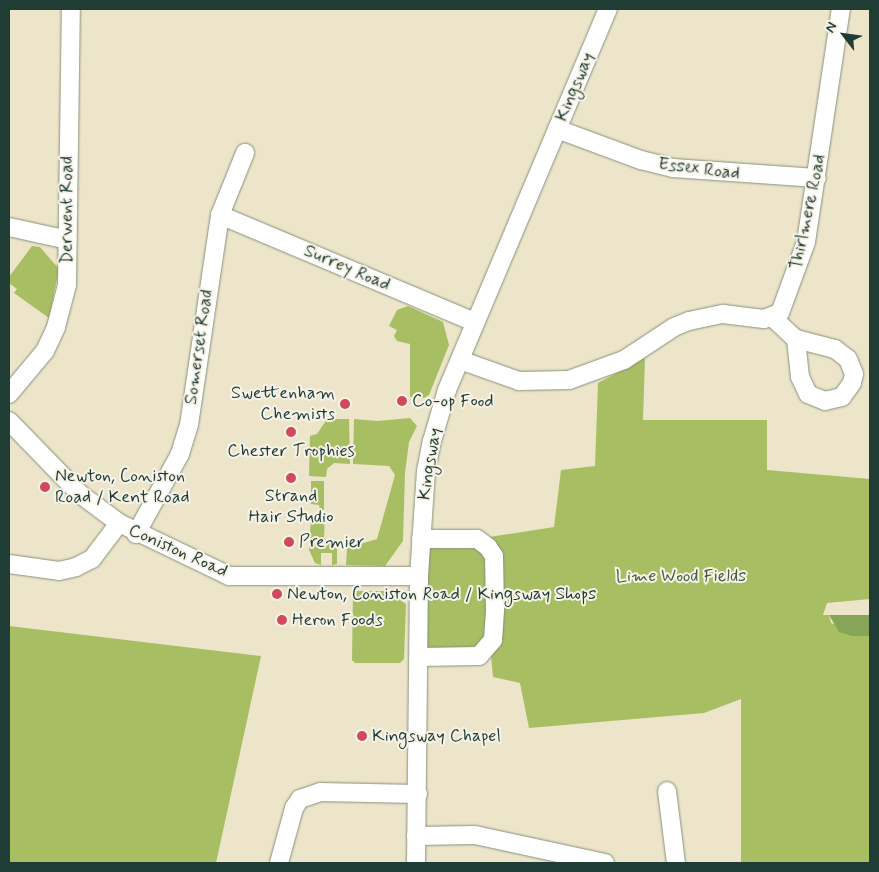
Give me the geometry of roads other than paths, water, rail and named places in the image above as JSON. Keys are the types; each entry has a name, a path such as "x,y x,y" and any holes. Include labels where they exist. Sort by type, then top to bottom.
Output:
{"street":[{"name":"Derwent Road","path":"9,394 30,372 56,327 66,285 68,240 66,200 72,9"},
{"name":"Kingsway","path":"416,863 420,657 419,576 421,539 432,442 475,322 608,9"},
{"name":"Thirlmere Road","path":"772,317 784,309 806,242 841,9"},
{"name":"Essex Road","path":"557,129 641,160 673,168 817,178"},
{"name":"Somerset Road","path":"136,534 173,469 189,425 220,215 246,153"},
{"name":"Surrey Road","path":"220,215 475,322"},
{"path":"9,227 68,240"},
{"path":"460,360 519,381 569,380 624,360 674,327 689,320 723,314 772,317 796,339"},
{"name":"Coniston Road","path":"9,421 80,494 119,523 136,534 229,576 419,576"},
{"path":"9,564 59,571 76,567 92,559 119,523"},
{"path":"420,657 479,656 493,640 495,609 494,556 488,547 477,539 421,539"},
{"path":"279,863 294,808 300,799 320,792 418,794"},
{"path":"668,792 676,863"},
{"path":"416,836 475,835 604,863"}],"place":[{"name":"Co-op Food","path":"402,401"},
{"name":"Swettenham Chemists","path":"345,404"},
{"name":"Chester Trophies","path":"291,432"},
{"name":"Strand Hair Studio","path":"291,478"},
{"name":"Newton, Coniston Road / Kent Road","path":"45,487"},
{"name":"Premier","path":"289,542"},
{"name":"Newton, Coniston Road / Kingsway Shops","path":"277,594"},
{"name":"Heron Foods","path":"282,620"},
{"name":"Kingsway Chapel","path":"362,736"}],"park label":[{"name":"Lime Wood Fields","path":"681,576"}]}
